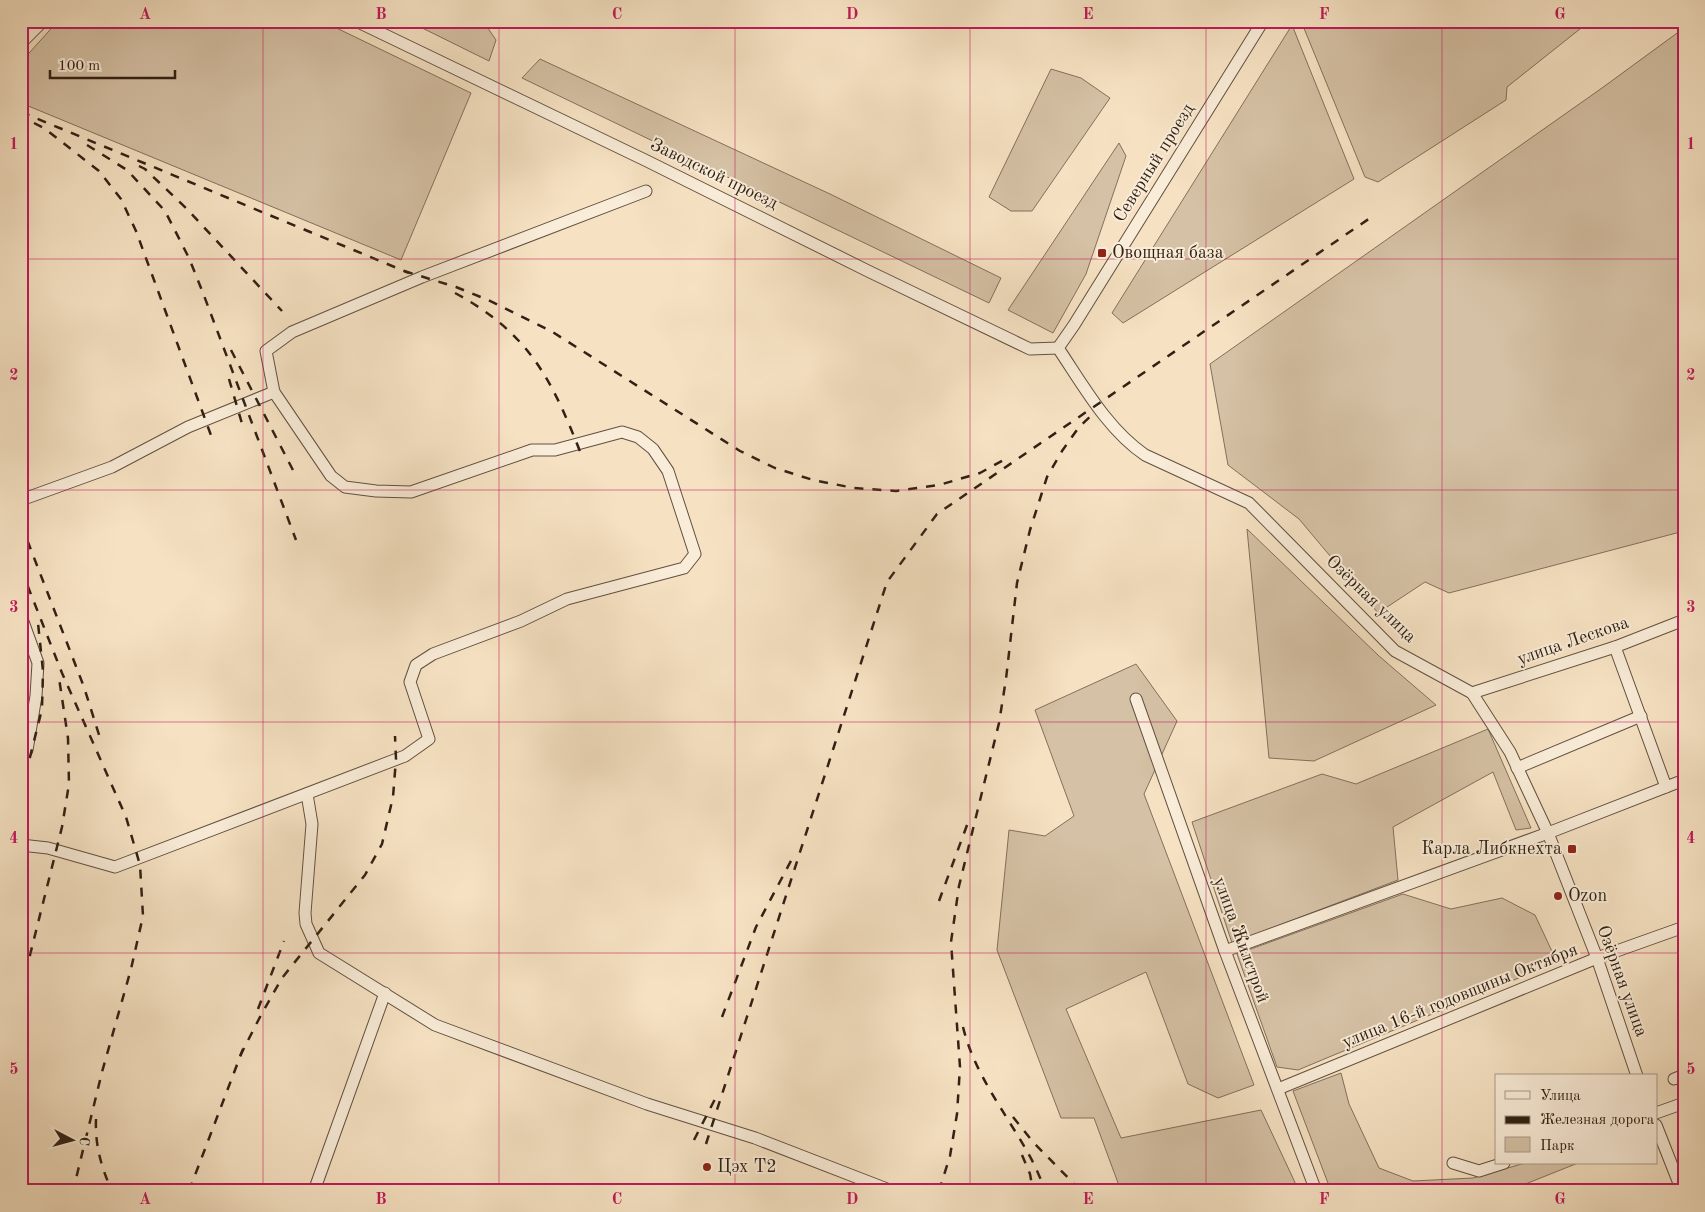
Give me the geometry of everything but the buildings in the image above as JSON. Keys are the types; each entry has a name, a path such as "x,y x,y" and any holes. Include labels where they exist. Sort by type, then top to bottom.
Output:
{"street":[{"path":"21,43 43,21"},
{"name":"Заводской проезд","path":"356,21 648,161 868,271 1030,349 1058,348"},
{"name":"Северный проезд","path":"1058,348 1263,21"},
{"path":"21,845 48,848 115,867 405,756 429,739 410,682 416,665 428,658 521,621 567,600 684,568 695,554 668,471 653,448 638,436 622,432 555,450 532,450 411,492 376,491 345,487 331,476 274,392 266,351 292,332 422,277 646,191"},
{"name":"Озёрная улица","path":"1058,348 1097,405 1130,445 1145,455 1249,503 1395,651 1472,693 1510,752 1548,833 1597,958 1636,1074"},
{"path":"21,500 112,467 188,427 274,392"},
{"path":"21,616 38,663 36,696 26,750 21,758"},
{"name":"улица Лескова","path":"1472,693 1615,647 1684,620"},
{"path":"1615,647 1666,787"},
{"name":"улица Жилстрой","path":"1136,699 1225,951 1316,1191"},
{"path":"1517,768 1641,716"},
{"path":"1225,951 1548,833 1684,780"},
{"path":"307,794 312,824 305,913 306,924 319,953 435,1025 647,1104 755,1138 892,1191"},
{"name":"улица 16-й годовщины Октября","path":"1278,1089 1597,958 1684,927"},
{"path":"314,1191 385,994"},
{"path":"1658,1112 1684,1103"},
{"path":"1658,1130 1682,1191"},
{"path":"1453,1164 1479,1171 1501,1164"}],"green space":[{"path":"58,21 322,21 471,93 401,260 21,103 21,62"},
{"path":"408,21 483,21 496,40 489,61"},
{"path":"1301,21 1590,21 1507,87 1506,100 1378,182 1365,177"},
{"path":"1292,25 1354,179 1123,323 1112,313"},
{"path":"1684,28 1684,531 1449,593 1425,582 1378,613 1299,519 1228,465 1210,364 1602,88"},
{"path":"540,59 830,194 1001,278 989,303 522,78"},
{"path":"1051,69 1081,78 1110,98 1032,211 1011,211 989,197"},
{"path":"1119,143 1126,156 1086,274 1053,333 1008,310"},
{"path":"1247,529 1379,656 1436,705 1314,761 1269,758"},
{"path":"1136,664 1177,721 1144,794 1254,1085 1218,1098 1188,1084 1146,972 1066,1009 1121,1138 1261,1110 1299,1191 1121,1191 1094,1118 1061,1118 997,950 1009,830 1045,836 1074,816 1035,710"},
{"path":"1488,729 1531,828 1516,830 1493,772 1393,827 1398,880 1232,943 1192,822 1322,774 1356,784"},
{"path":"1403,894 1451,909 1502,898 1535,915 1557,962 1298,1070 1277,1067 1237,954"},
{"path":"1341,1073 1349,1104 1379,1168 1413,1181 1473,1178 1522,1164 1576,1164 1508,1191 1331,1191 1293,1091"}],"railway":[{"path":"21,112 409,273"},
{"path":"34,123 44,128 99,171 121,199 136,231 212,438"},
{"path":"87,145 127,170 165,211 189,258 203,293 296,540"},
{"path":"139,166 145,169 186,208 282,311"},
{"path":"706,1144 887,582 937,514 1373,216"},
{"path":"404,271 456,287 488,300 551,331 740,451 775,468 813,480 854,488 896,491 939,485 980,473 1009,457"},
{"path":"455,293 503,325 536,362 561,406 583,459"},
{"path":"231,350 295,474"},
{"path":"229,379 243,427"},
{"path":"939,1191 950,1156 957,1114 960,1067 951,942 959,886 999,723 1017,583 1030,530 1047,477 1079,427 1094,413"},
{"path":"21,524 84,687 100,738"},
{"path":"21,569 62,673 126,817 140,865 143,916 73,1191"},
{"path":"21,793 42,709 43,671 38,623"},
{"path":"21,991 62,827 69,784 68,738 59,678"},
{"path":"240,1056 282,978 365,875 382,844 393,797 396,759 395,736"},
{"path":"21,808 25,787"},
{"path":"939,901 970,817"},
{"path":"722,1017 756,927 793,857"},
{"path":"258,1009 284,941"},
{"path":"963,1027 982,1076 1031,1158 1046,1191"},
{"path":"189,1191 243,1049"},
{"path":"694,1140 715,1099"},
{"path":"1013,1117 1033,1142 1081,1191"},
{"path":"96,1119 100,1156 112,1191"},
{"path":"1022,1155 1030,1174 1033,1191"}],"place":[{"name":"Овощная база","path":"1102,253"},
{"name":"Карла Либкнехта","path":"1572,849"},
{"name":"Ozon","path":"1558,896"},
{"name":"Цэх Т2","path":"707,1167"}]}
